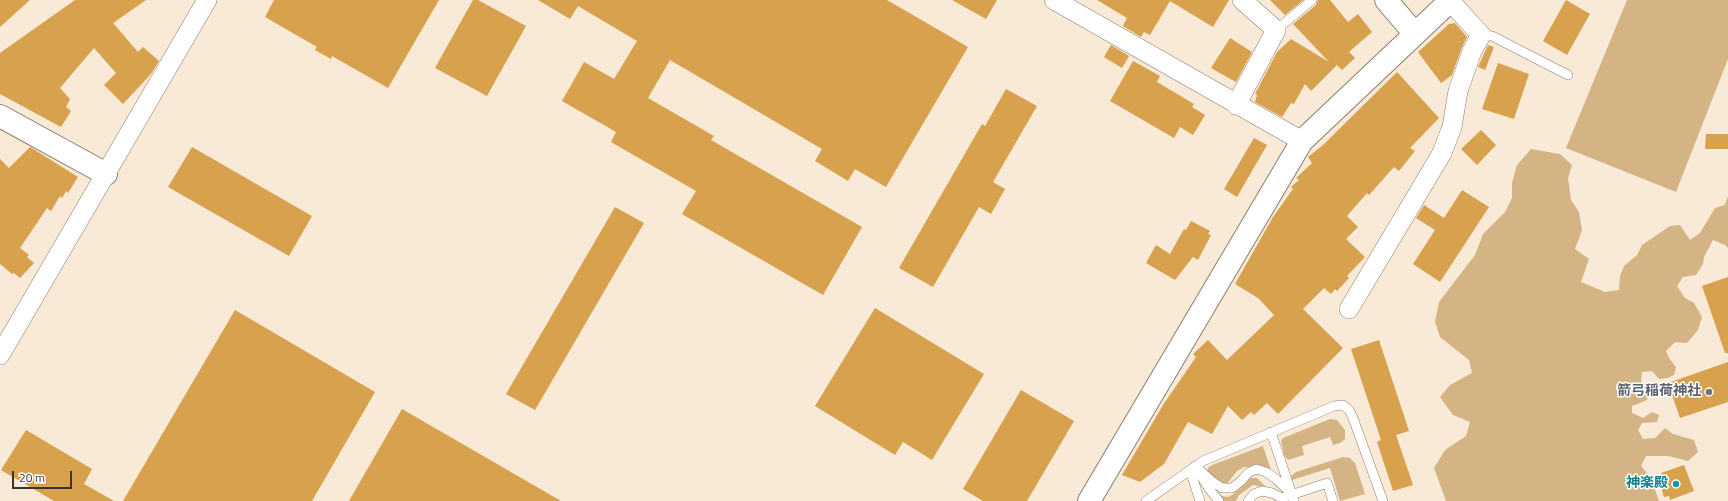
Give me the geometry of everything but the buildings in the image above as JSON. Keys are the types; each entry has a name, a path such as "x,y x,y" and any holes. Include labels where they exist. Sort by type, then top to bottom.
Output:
{"street":[{"path":"0,355 207,0"},
{"path":"1054,0 1236,105 1302,141"},
{"path":"1236,105 1276,30 1242,0"},
{"path":"1386,0 1415,34"},
{"path":"1089,501 1302,141 1450,1 1481,35 1472,51 1458,91 1452,127 1442,153 1348,309"},
{"path":"0,116 106,174"}],"lane":[{"path":"1276,30 1312,0"},
{"path":"1481,35 1492,36 1568,75"},
{"path":"1146,501 1202,461 1334,406 1343,405 1349,410 1353,418 1382,501"},
{"path":"1271,432 1293,498"},
{"path":"1192,468 1222,488 1232,488 1248,473 1256,469 1266,472 1276,479 1293,498"},
{"path":"1192,468 1200,501"},
{"path":"1192,468 1219,501"},
{"path":"1248,501 1254,494 1262,491 1272,493 1282,498 1293,498 1327,483 1333,501"}],"shaded area":[{"path":"1627,0 1728,0 1728,59 1676,192 1566,148"},
{"path":"1531,149 1560,154 1572,165 1568,178 1571,200 1579,212 1582,230 1575,249 1589,259 1581,282 1605,292 1619,290 1620,276 1624,266 1637,255 1642,245 1670,226 1680,225 1690,240 1700,233 1715,208 1725,205 1728,196 1728,248 1725,245 1713,240 1704,257 1703,264 1696,275 1683,277 1677,286 1685,298 1694,303 1702,317 1698,330 1687,343 1675,342 1666,351 1676,367 1674,375 1668,378 1659,379 1652,371 1642,372 1641,381 1649,392 1647,400 1632,406 1632,413 1643,418 1652,412 1659,415 1657,422 1642,423 1638,430 1643,439 1655,438 1665,428 1673,434 1694,440 1698,452 1688,461 1668,456 1646,456 1641,466 1651,478 1659,501 1446,501 1434,468 1445,450 1466,436 1470,422 1453,415 1440,397 1450,385 1472,373 1469,360 1440,337 1435,322 1439,302 1475,255 1483,234 1505,212 1512,198 1512,183 1517,165"},
{"path":"1330,419 1337,420 1345,430 1345,439 1340,443 1333,445 1330,437 1302,446 1304,455 1288,460 1284,455 1281,441 1283,438"},
{"path":"1263,446 1273,476 1258,466 1244,467 1237,471 1226,485 1215,481 1207,472 1208,468 1212,465"},
{"path":"1343,457 1350,458 1355,463 1365,494 1340,501 1330,468 1292,480 1291,476 1296,472"},
{"path":"1247,478 1257,478 1267,488 1253,485 1239,495 1236,501 1220,501 1215,495 1228,497 1232,495 1241,488"}],"place":[{"name":"箭弓稲荷神社","path":"1709,392"},
{"name":"神楽殿","path":"1676,484"}]}
